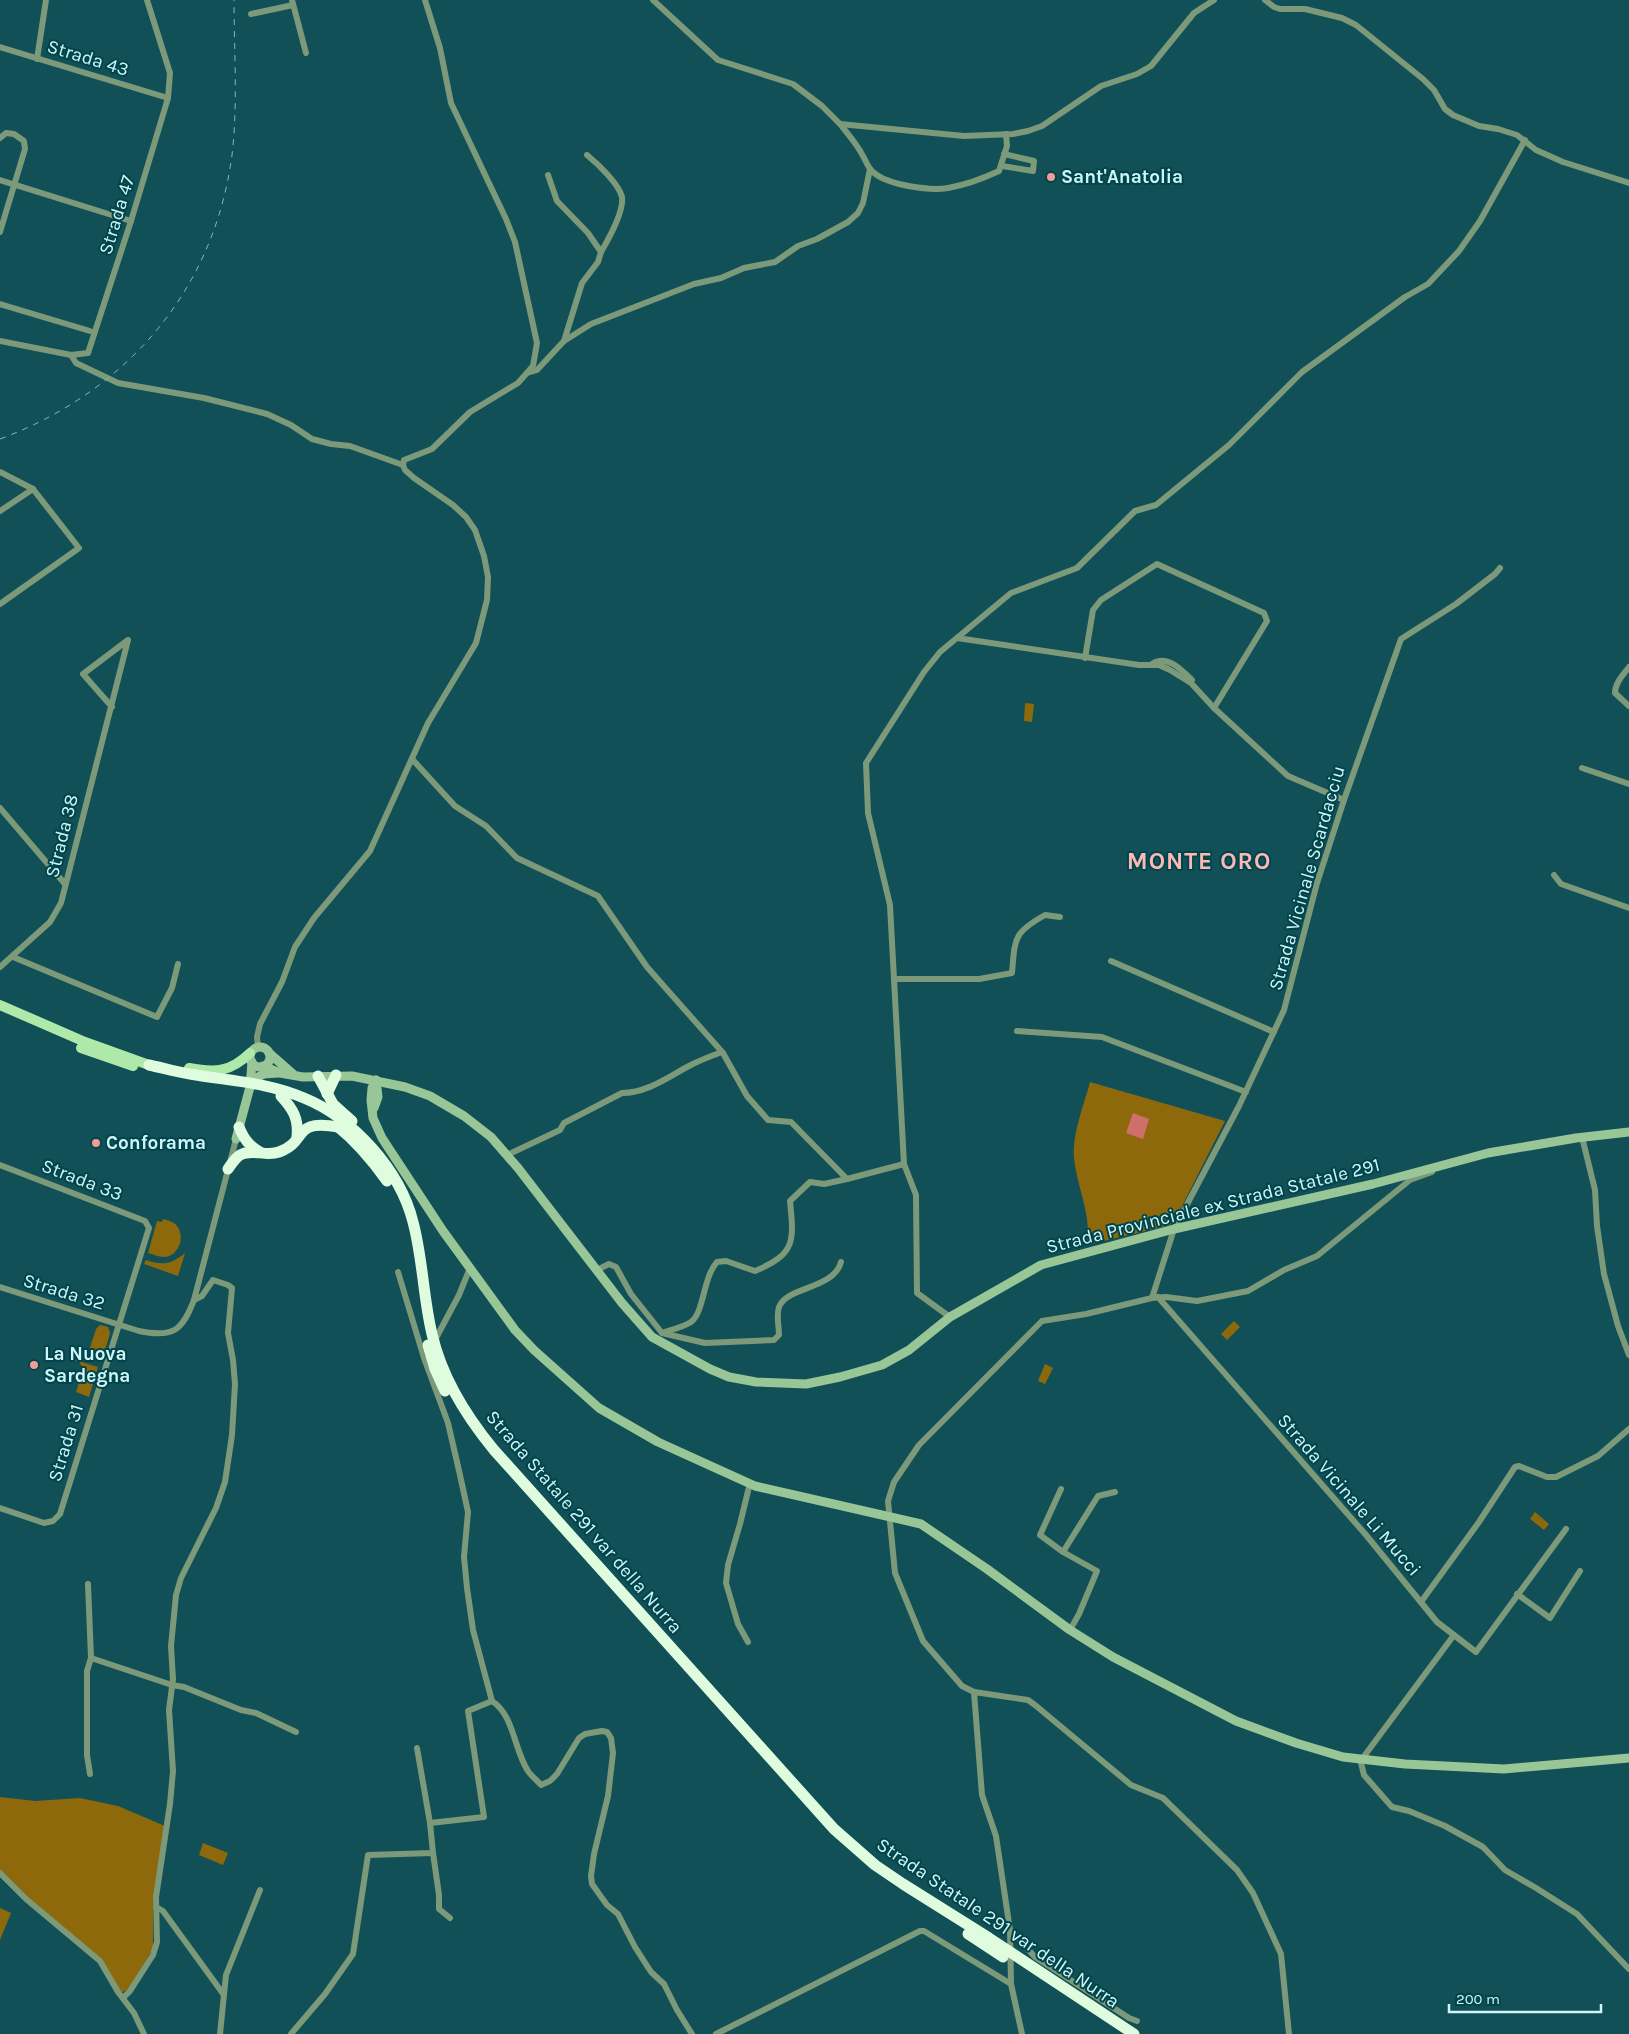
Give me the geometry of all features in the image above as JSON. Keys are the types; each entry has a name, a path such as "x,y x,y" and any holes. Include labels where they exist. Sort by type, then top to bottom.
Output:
{"highway":[{"name":"Strada Statale 291 var della Nurra","path":"147,1066 284,1090 320,1105 370,1144 400,1190 413,1220 429,1335"},
{"path":"327,1094 336,1075"},
{"path":"318,1076 333,1104 362,1130 370,1144"},
{"name":"Strada Statale 291 var della Nurra","path":"251,1085 316,1111 338,1127 371,1158 394,1192 404,1215 435,1369 459,1416 488,1456 518,1483 832,1832 895,1888 1121,2034"},
{"path":"281,1096 297,1118 297,1137"},
{"path":"228,1169 241,1154 256,1152 278,1153 288,1147 304,1129 312,1125 323,1124 338,1127"},
{"path":"239,1128 244,1139 256,1152"},
{"path":"236,1139 256,1152"},
{"name":"Strada Statale 291 var della Nurra","path":"832,1832 902,1884 989,1938 1134,2034"}],"main road":[{"name":"Strada Statale 291 var della Nurra","path":"0,1005 85,1042 147,1066"},
{"name":"Strada Statale 291 var della Nurra","path":"0,1012 110,1059 147,1066"},
{"path":"147,1066 160,1063 215,1072 229,1069 253,1054"}],"street":[{"path":"38,59 46,0"},
{"name":"Strada 47","path":"71,355 88,352 131,221 168,98 170,73 147,0"},
{"path":"194,1300 251,1085 253,1054 260,1024 282,982 296,947 314,918 365,858 373,845 428,723 473,652 487,600 488,577 484,556 474,530 466,517 453,505 405,470 404,460 432,449 470,412 518,383 527,373 534,360 538,343 515,242 451,103 440,48 425,0"},
{"path":"653,0 718,60 792,84 822,106 857,145 874,174 890,181 910,186 947,188 982,179 999,171 1002,166 1006,134"},
{"path":"840,124 943,135 1006,134 1028,131 1042,126 1101,86 1151,66 1194,13 1214,0"},
{"path":"1265,0 1280,9 1305,9 1323,12 1356,25 1423,79 1434,90 1445,109 1453,114 1479,126 1512,133 1525,140 1536,150 1554,158 1629,183"},
{"path":"252,14 292,2 306,53"},
{"name":"Strada 43","path":"0,48 168,98"},
{"path":"0,138 6,133 14,134 24,141 25,149 0,232"},
{"path":"950,1317 917,1293 916,1195 904,1164 890,905 868,813 866,763 924,672 940,652 1011,593 1077,568 1135,511 1156,505 1229,445 1302,372 1405,297 1428,284 1459,251 1480,221 1525,140"},
{"path":"1002,166 1033,171 1034,161 1004,154"},
{"path":"564,341 582,283 598,262 621,207 622,196 604,170 587,155"},
{"path":"527,373 537,370 564,341 591,324 694,284 721,278 744,268 774,262 798,246 848,222 858,213 863,203 870,169"},
{"path":"548,175 558,201 588,233 601,252"},
{"path":"0,180 131,221"},
{"path":"0,304 90,331"},
{"path":"0,341 71,355 76,363 118,382 204,398 267,414 291,425 312,439 330,444 350,446 403,465"},
{"path":"0,472 33,489 78,548 0,604"},
{"path":"0,511 33,489"},
{"path":"1085,658 1092,610 1101,600 1157,564 1264,613 1267,621 1215,706"},
{"name":"Strada Vicinale Scardacciu","path":"1155,1298 1174,1229 1246,1092 1284,1010 1317,883 1401,639 1456,604 1500,568"},
{"path":"958,638 1085,658 1151,665 1170,670 1191,683 1288,776 1345,798"},
{"name":"Strada 38","path":"0,967 50,922 60,903 112,707 128,640 84,674 112,707"},
{"path":"1629,667 1615,688 1615,693 1629,706"},
{"path":"412,759 455,806 486,826 517,858 598,896 647,967 722,1052 747,1096 768,1120 791,1122 847,1178"},
{"path":"1582,768 1629,784"},
{"path":"0,808 66,884"},
{"path":"1554,875 1561,884 1629,908"},
{"path":"894,979 979,979 1012,973 1015,941 1018,934 1045,915 1060,917"},
{"path":"13,957 157,1018 172,988 178,964"},
{"path":"1112,961 1274,1032"},
{"path":"1017,1031 1102,1037 1246,1092"},
{"path":"253,1054 265,1048 293,1074"},
{"path":"507,1155 560,1130 564,1123 622,1093 631,1093 663,1081 691,1065 722,1052"},
{"path":"251,1085 263,1066 268,1062 269,1053"},
{"path":"253,1054 256,1066 263,1066"},
{"name":"Strada Provinciale ex Strada Statale 291","path":"263,1066 280,1073 303,1077 352,1076 405,1087 430,1096 464,1116 491,1137 507,1155 622,1303 652,1337 710,1369 729,1377 756,1382 806,1384 882,1365 909,1350 950,1317 1041,1265 1174,1229 1374,1184 1488,1153 1582,1137 1629,1132"},
{"path":"251,1085 270,1072 280,1073"},
{"path":"352,1076 366,1087 375,1098"},
{"path":"376,1080 372,1088 375,1098 373,1118 382,1138 470,1268 515,1330 534,1350 600,1408 658,1442 750,1483 921,1524 1070,1630 1112,1657 1236,1721 1296,1742 1343,1757 1405,1764 1504,1768 1629,1758"},
{"path":"375,1098 390,1088 405,1087"},
{"path":"1582,1137 1595,1190 1597,1226 1604,1274 1618,1326 1629,1355"},
{"path":"1289,2034 1281,1954 1253,1893 1238,1870 1163,1798 1131,1785 1036,1705 1028,1700 974,1692 962,1686 923,1641 895,1573 888,1501 894,1482 919,1445 1042,1321 1086,1314 1155,1298 1166,1297 1196,1301 1248,1291 1284,1270 1317,1256 1410,1180 1458,1161"},
{"path":"662,1333 692,1321 698,1315 706,1283 713,1266 717,1262 726,1261 755,1272 784,1256 790,1246 792,1227 790,1201 810,1182 824,1184 904,1164"},
{"name":"Strada 33","path":"0,1165 145,1221 149,1228"},
{"name":"Strada 31","path":"0,1508 44,1523 52,1521 60,1514 149,1228"},
{"path":"597,1270 609,1264 616,1267 631,1294 662,1333 705,1343 774,1340 779,1334 778,1317 782,1302 827,1280 839,1268 841,1262"},
{"path":"424,1358 460,1295 470,1268"},
{"path":"398,1272 424,1358 448,1423 462,1484 468,1512 464,1557 467,1588 473,1630 492,1701 507,1720 528,1770 541,1785 550,1781 558,1774 579,1738 585,1734 602,1731 607,1732 611,1738 613,1753 608,1796 594,1854 591,1876 592,1884 607,1905 618,1914 635,1947 651,1972 664,1984 692,2034"},
{"path":"123,1998 130,1991 156,1948 156,1907 172,1792 173,1761 169,1710 172,1685 172,1635 176,1595 181,1578 216,1508 225,1482 232,1435 235,1384 228,1333 232,1288 213,1280 202,1296 194,1300"},
{"name":"Strada 32","path":"0,1287 154,1334 167,1333 177,1329 187,1319 194,1300"},
{"name":"Strada Vicinale Li Mucci","path":"1155,1298 1366,1535 1437,1622 1476,1652 1566,1529"},
{"path":"1421,1602 1479,1522 1515,1467 1519,1466 1547,1477 1556,1477 1598,1456 1629,1429"},
{"path":"748,1642 738,1624 726,1583 728,1565 750,1483"},
{"path":"1061,1489 1039,1534 1096,1571 1079,1614 1070,1630"},
{"path":"1064,1552 1098,1496 1115,1492"},
{"path":"1517,1594 1550,1618 1580,1571"},
{"path":"88,1584 91,1658 87,1671 87,1755 90,1774"},
{"path":"1454,1635 1361,1759 1364,1775 1392,1807 1445,1826 1483,1847 1504,1870 1577,1914 1629,1969"},
{"path":"91,1658 172,1685 177,1684 226,1705 256,1713 296,1732"},
{"path":"974,1692 982,1795 996,1836 1010,1932 1011,1982 1022,2034"},
{"path":"430,1823 484,1817 468,1711 492,1701"},
{"path":"417,1748 430,1823 439,1895 439,1910 450,1918"},
{"path":"290,2034 325,1994 353,1954 368,1856 433,1853"},
{"path":"0,1873 26,1899 100,1961 134,2013 144,2034"},
{"path":"220,2034 229,1963 260,1890"},
{"path":"156,1907 163,1911 224,1995"},
{"path":"716,2034 920,1931 924,1931 1011,1982"},
{"path":"1010,1932 1035,1957 1129,2018 1137,2021"}],"shaded area":[{"path":"1025,703 1034,704 1032,722 1024,721"},
{"path":"1090,1082 1225,1121 1180,1210 1170,1225 1087,1245 1088,1223 1076,1169 1074,1149 1077,1129"},
{"path":"1133,1113 1149,1119 1143,1139 1126,1133"},
{"path":"163,1219 171,1221 176,1225 180,1230 181,1241 173,1254 160,1257 148,1253 157,1221 162,1222"},
{"path":"185,1253 178,1276 144,1264 146,1260 157,1263 171,1262"},
{"path":"1234,1321 1240,1327 1227,1340 1221,1334"},
{"path":"100,1325 108,1327 110,1333 102,1361 87,1357 96,1329"},
{"path":"79,1361 98,1367 89,1397 76,1392 83,1369"},
{"path":"1045,1364 1053,1368 1045,1384 1038,1381"},
{"path":"1535,1512 1549,1524 1544,1530 1530,1519"},
{"path":"0,1797 35,1801 80,1798 118,1806 165,1826 153,1903 153,1948 130,1989 120,1993 99,1959 0,1875"},
{"path":"203,1843 228,1853 223,1865 199,1855"},
{"path":"0,1908 11,1913 0,1940"}],"railway":[{"path":"0,439 45,419 87,394 124,364 156,330 184,292 206,250 222,204 232,155 235,97 234,0"}],"place":[{"name":"Sant'Anatolia","path":"1051,177"},
{"name":"Conforama","path":"96,1143"},
{"name":"La Nuova Sardegna","path":"34,1365"}],"district":[{"name":"MONTE ORO","path":"1199,861"}]}
